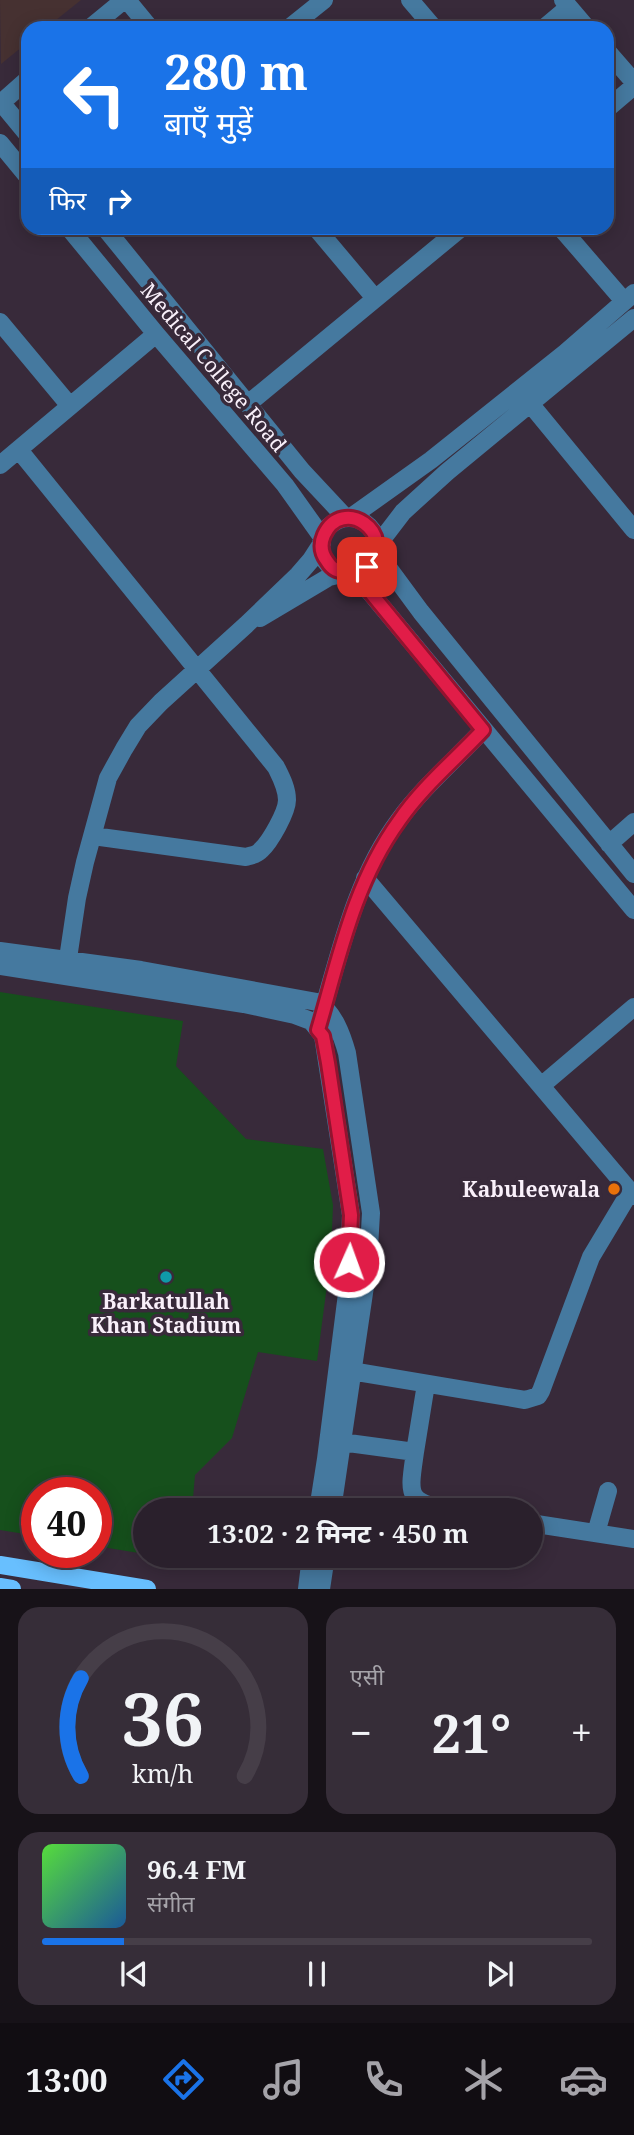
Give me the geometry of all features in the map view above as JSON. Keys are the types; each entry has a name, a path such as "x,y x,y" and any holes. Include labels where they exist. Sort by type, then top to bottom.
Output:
{"main road":[{"path":"0,1565 147,1589"},
{"path":"0,1587 12,1589"}],"street":[{"path":"99,21 125,0 144,21"},
{"path":"298,21 324,0"},
{"path":"411,0 428,21"},
{"path":"550,21 566,4 581,21"},
{"path":"614,60 634,84 614,103"},
{"path":"21,85 1,102 21,126"},
{"path":"3,152 21,170"},
{"name":"Medical College Road","path":"75,235 285,485 322,540"},
{"name":"Medical College Road","path":"111,235 302,471 349,518"},
{"path":"322,235 374,297"},
{"path":"249,403 447,235"},
{"path":"246,625 329,578 367,567 376,549 403,512 629,297 568,235"},
{"path":"66,968 77,898 108,778 138,726 298,575 311,560 333,523 349,518 634,318"},
{"path":"0,322 71,406"},
{"path":"0,465 156,334"},
{"path":"524,397 634,530"},
{"path":"19,450 276,767 287,799 285,810 264,849 246,857 93,836"},
{"path":"349,518 360,520 371,528 376,549 421,612 634,874"},
{"path":"322,540 322,552 331,566 350,573 634,910"},
{"path":"318,1030 336,962 365,878 399,820 483,730"},
{"path":"609,844 634,822"},
{"path":"351,1371 525,1400 538,1396 591,1257 632,1194 365,878"},
{"path":"0,951 66,968 295,1014 311,1021 323,1036 351,1215 348,1286 320,1498"},
{"path":"0,966 141,970 317,1002 325,1006 342,1034 347,1053 371,1213 368,1266 334,1498"},
{"path":"541,1086 634,1007"},
{"path":"416,1498 410,1486 426,1384"},
{"path":"341,1442 415,1452"},
{"path":"596,1533 608,1491"},
{"path":"543,1525 634,1539"},
{"path":"307,1589 310,1568"},
{"path":"321,1589 324,1568"}],"shaded area":[{"path":"0,0 81,0 55,21 21,21 21,48 1,64"}],"green space":[{"path":"0,992 183,1021 176,1066 246,1139 323,1149 333,1205 331,1255 317,1361 258,1352 232,1438 195,1475 193,1498 133,1498 133,1552 112,1549 112,1477 21,1477 21,1533 0,1530"}],"place":[{"name":"Kabuleewala","path":"614,1189"},
{"name":"Barkatullah Khan Stadium","path":"166,1277"}],"route":[{"path":"349,1262 351,1215 328,1063 323,1036 318,1030 336,962 365,878 399,820 483,730 354,573 338,571 325,559 321,543 333,523 351,517 371,528 377,546 376,554 367,567"}]}
